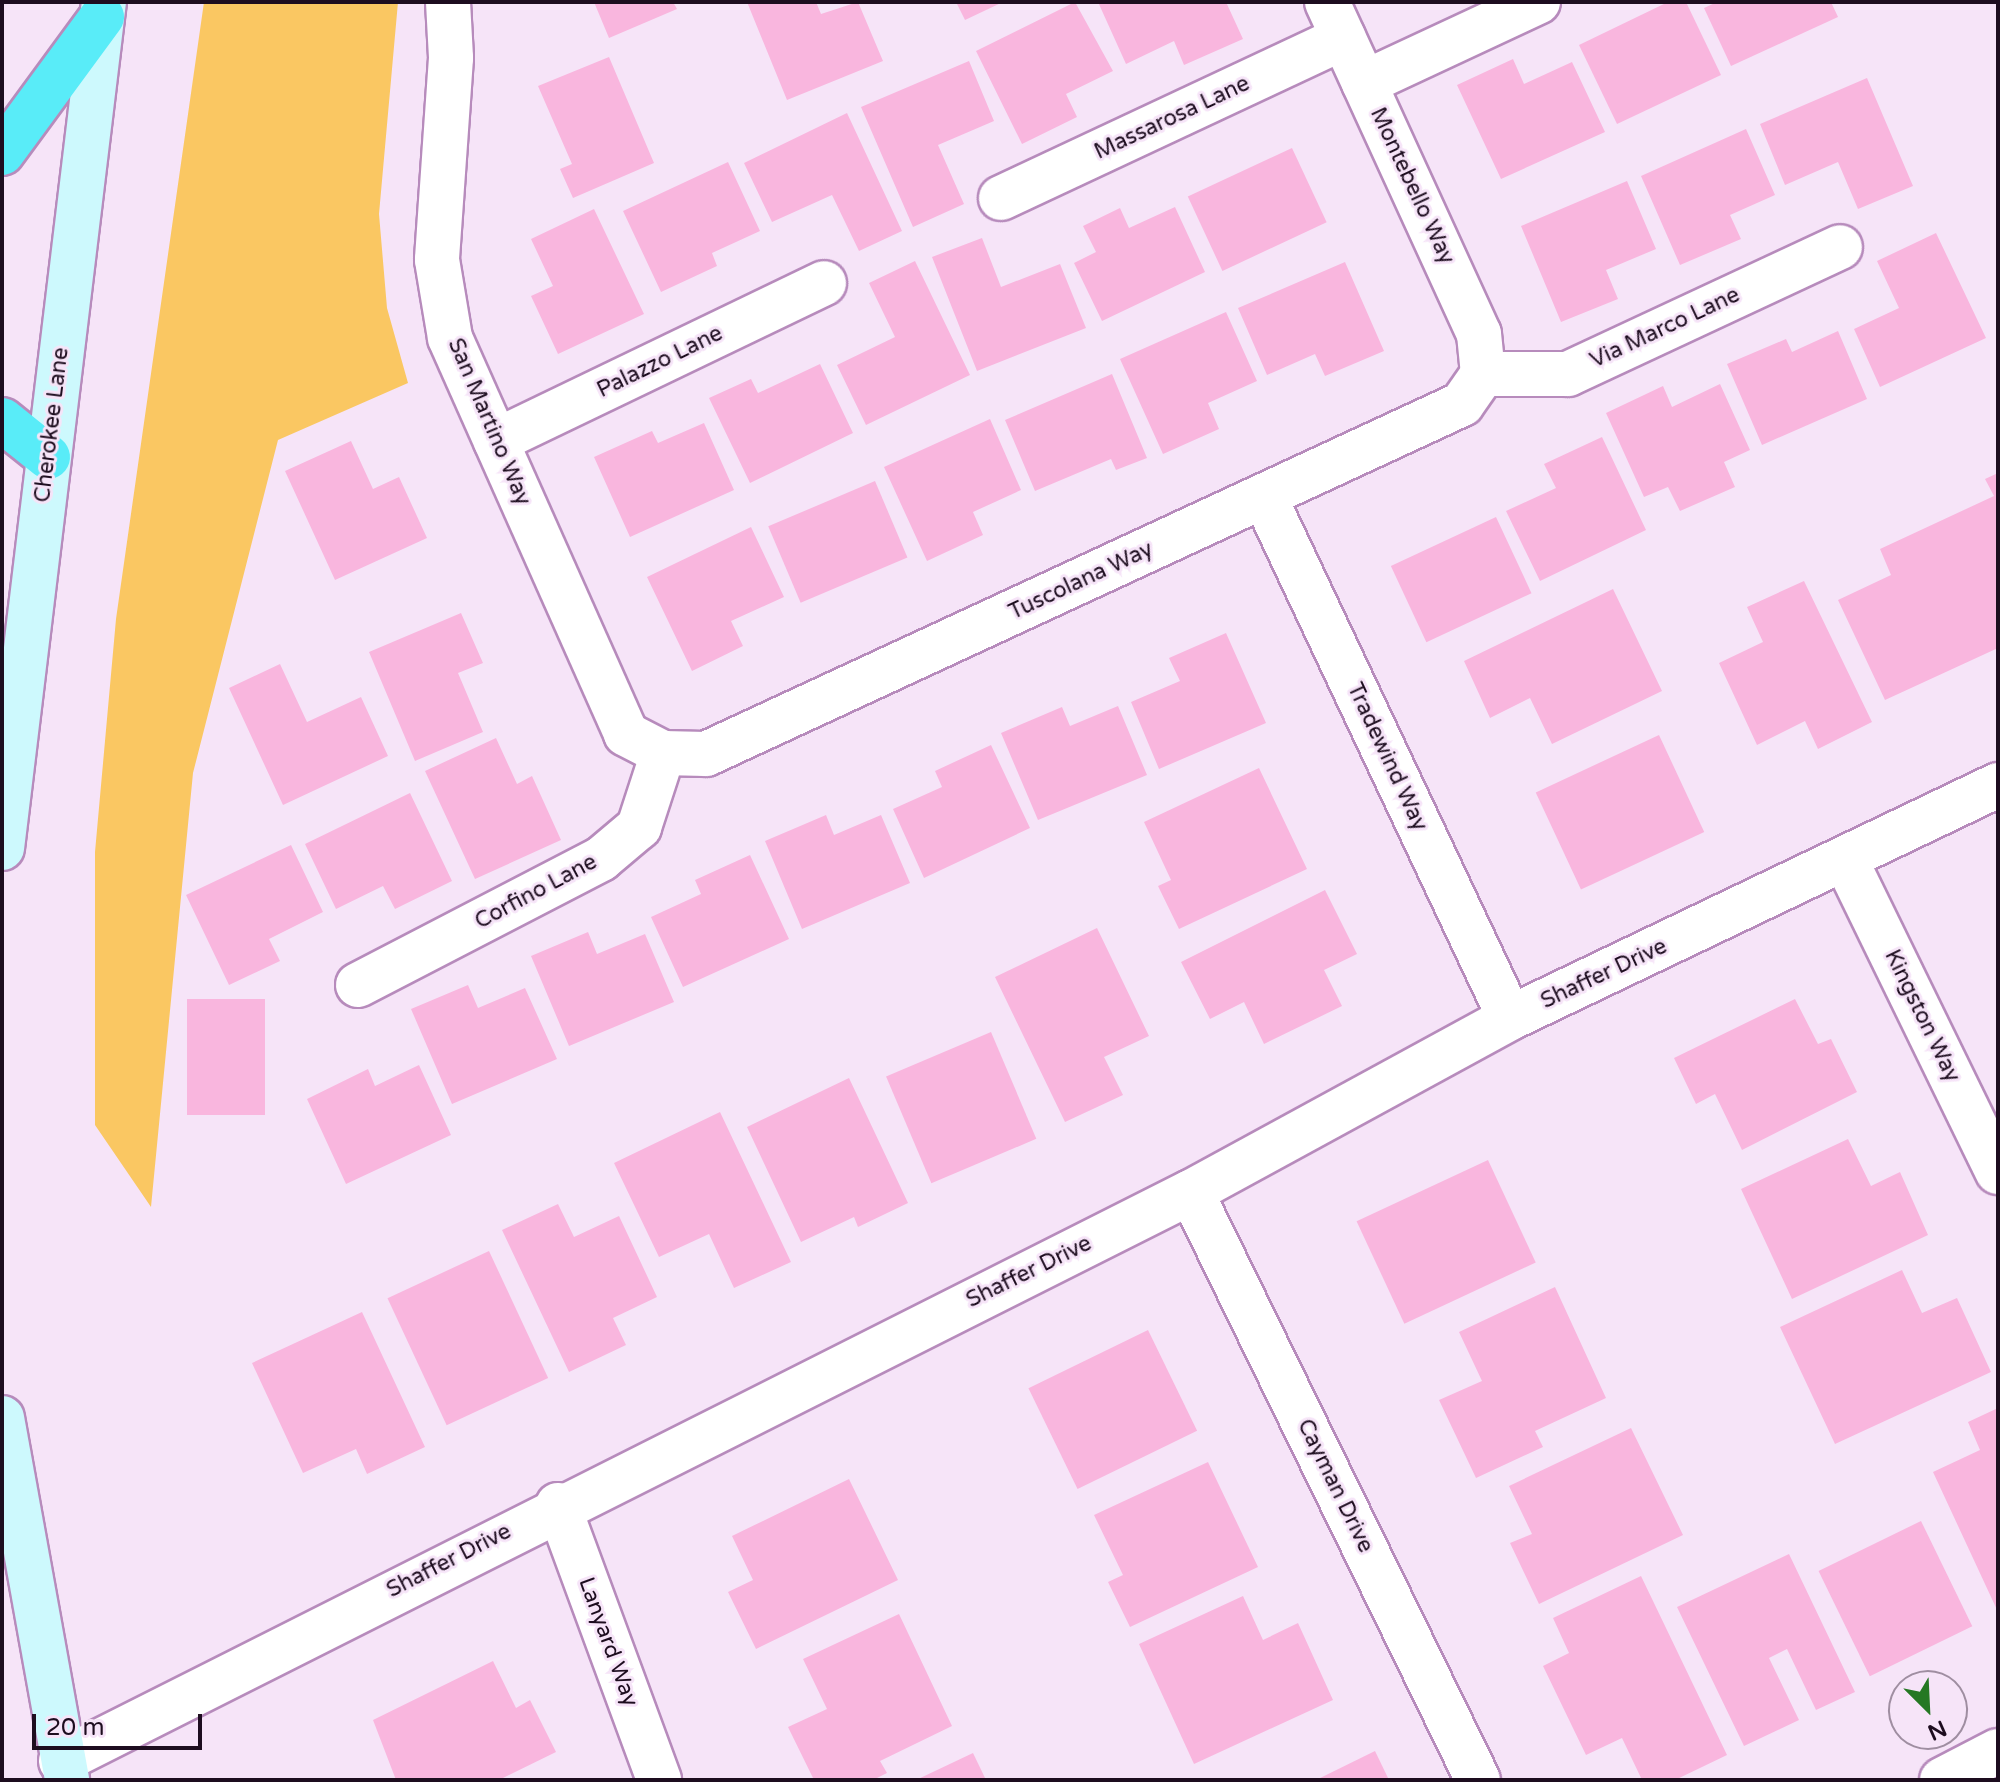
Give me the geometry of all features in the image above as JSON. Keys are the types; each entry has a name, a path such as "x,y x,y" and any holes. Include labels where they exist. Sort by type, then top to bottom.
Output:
{"highway":[{"path":"2,153 103,10"},
{"path":"2,420 48,457"},
{"path":"2,466 48,457"}],"main road":[{"name":"Cherokee Lane","path":"2,848 103,10"},
{"path":"2,1418 64,1771"}],"street":[{"name":"San Martino Way","path":"448,2 451,58 437,260 450,338 626,734 663,753"},
{"path":"1364,83 1538,2"},
{"name":"Montebello Way","path":"1335,20 1479,334 1483,374"},
{"name":"Massarosa Lane","path":"1001,198 1335,20"},
{"name":"Via Marco Lane","path":"1483,374 1568,374 1840,247"},
{"name":"Palazzo Lane","path":"496,441 824,283"},
{"name":"Tuscolana Way","path":"663,753 706,754 1462,404 1483,374"},
{"name":"Tradewind Way","path":"1264,496 1510,1018"},
{"name":"Corfino Lane","path":"358,985 601,859 639,827 663,753"},
{"name":"Shaffer Drive","path":"64,1771 558,1505 1191,1192 1510,1018 1846,861 1998,785"},
{"name":"Kingston Way","path":"1846,861 1998,1172"},
{"name":"Cayman Drive","path":"1191,1192 1478,1780"},
{"name":"Lanyard Way","path":"558,1505 659,1780"},
{"path":"1942,1780 1998,1751"}],"shaded area":[{"path":"204,2 398,2 379,214 387,308 408,383 278,440 193,773 151,1207 95,1125 95,852 116,619"}],"building":[{"path":"594,2 673,2 677,9 609,38"},
{"path":"747,2 816,2 821,14 858,2 883,61 787,100"},
{"path":"956,2 1003,2 965,20"},
{"path":"1075,2 1113,71 1066,94 1077,117 1022,144 976,51"},
{"path":"1098,2 1226,2 1243,39 1184,65 1174,41 1126,64"},
{"path":"1668,2 1686,2 1721,75 1617,124 1579,45"},
{"path":"1717,2 1831,2 1838,17 1731,66 1704,8"},
{"path":"609,57 654,163 573,198 560,169 572,164 538,86"},
{"path":"1513,59 1524,84 1572,62 1605,132 1501,179 1457,85"},
{"path":"969,61 994,121 938,145 964,204 913,227 861,107"},
{"path":"1867,78 1913,186 1858,209 1838,162 1785,185 1760,124"},
{"path":"847,113 902,231 859,251 832,195 772,222 744,163"},
{"path":"1746,129 1775,195 1730,215 1741,239 1680,265 1641,176"},
{"path":"1292,148 1327,222 1222,271 1188,197"},
{"path":"728,162 760,231 712,253 717,266 661,292 623,211"},
{"path":"1627,181 1656,249 1606,270 1618,299 1561,322 1521,226"},
{"path":"1175,207 1205,272 1102,321 1074,263 1096,252 1083,226 1120,208 1129,228"},
{"path":"594,209 644,314 558,354 531,296 553,286 531,239"},
{"path":"1936,233 1986,338 1880,387 1854,329 1899,308 1877,261"},
{"path":"982,238 1001,287 1060,264 1086,328 977,371 932,257"},
{"path":"915,261 970,375 866,425 837,365 895,337 869,283"},
{"path":"1345,262 1384,351 1325,376 1315,354 1267,375 1238,308"},
{"path":"1226,312 1257,381 1208,403 1219,429 1163,454 1120,359"},
{"path":"1838,331 1867,399 1762,445 1727,364 1786,339 1792,352"},
{"path":"820,364 853,433 750,483 709,398 751,379 758,393"},
{"path":"1112,374 1147,458 1116,470 1111,459 1035,491 1005,420"},
{"path":"1720,384 1750,450 1724,462 1735,487 1680,511 1668,487 1644,497 1606,413 1663,386 1672,407"},
{"path":"990,419 1021,490 973,512 983,535 927,561 884,467"},
{"path":"704,423 734,490 630,537 594,457 652,431 658,443"},
{"path":"1602,437 1646,530 1540,581 1506,511 1556,488 1544,464"},
{"path":"351,441 373,489 399,477 427,538 335,580 285,471"},
{"path":"1998,473 1998,648 1885,700 1838,600 1891,575 1880,549 1994,496 1985,479"},
{"path":"875,481 907,557 801,603 768,526"},
{"path":"1496,517 1531,593 1426,642 1391,566"},
{"path":"751,527 784,597 731,621 743,646 692,671 647,577"},
{"path":"1804,581 1872,722 1818,749 1805,721 1757,745 1719,663 1763,642 1747,607"},
{"path":"1613,589 1662,691 1552,744 1530,698 1490,718 1464,661"},
{"path":"461,613 483,663 458,673 483,732 415,761 369,652"},
{"path":"1226,633 1266,723 1159,769 1131,702 1180,681 1169,658"},
{"path":"280,664 307,722 361,697 388,756 283,805 229,688"},
{"path":"1118,706 1147,775 1038,820 1001,733 1062,707 1070,726"},
{"path":"1659,735 1704,832 1581,889 1536,792"},
{"path":"496,738 517,784 532,776 561,840 475,879 425,771"},
{"path":"991,745 1030,828 924,878 893,809 942,787 935,771"},
{"path":"1259,768 1307,869 1179,929 1158,886 1171,880 1144,822"},
{"path":"410,793 452,881 395,909 383,886 336,909 305,844"},
{"path":"826,815 834,835 881,815 910,883 802,929 765,841"},
{"path":"291,845 323,912 269,939 280,961 229,985 186,895"},
{"path":"750,855 789,939 683,987 651,917 701,894 695,880"},
{"path":"1325,890 1357,954 1324,970 1342,1006 1264,1044 1244,1002 1210,1019 1181,962"},
{"path":"1097,928 1149,1036 1104,1057 1123,1095 1065,1122 995,977"},
{"path":"588,932 597,954 645,934 674,1002 569,1046 531,956"},
{"path":"468,985 478,1008 525,988 557,1059 452,1104 411,1009"},
{"path":"187,999 265,999 265,1115 187,1115"},
{"path":"1795,999 1818,1044 1831,1039 1857,1092 1742,1150 1715,1094 1696,1104 1674,1058"},
{"path":"991,1032 1036,1139 931,1183 886,1077"},
{"path":"419,1065 451,1135 346,1184 307,1099 368,1069 375,1086"},
{"path":"849,1078 908,1203 858,1227 854,1217 801,1242 747,1127"},
{"path":"720,1112 791,1262 734,1288 709,1234 659,1257 614,1163"},
{"path":"1848,1139 1871,1186 1900,1172 1928,1235 1792,1299 1741,1189"},
{"path":"1488,1160 1536,1262 1404,1324 1357,1221"},
{"path":"558,1204 574,1237 619,1216 657,1297 613,1318 626,1345 569,1372 502,1230"},
{"path":"489,1251 548,1378 447,1425 387,1298"},
{"path":"1902,1270 1922,1313 1957,1298 1991,1372 1835,1444 1780,1327"},
{"path":"1555,1287 1606,1398 1535,1431 1543,1447 1476,1478 1439,1400 1482,1381 1459,1332"},
{"path":"362,1312 425,1447 367,1474 356,1449 303,1473 252,1363"},
{"path":"1148,1330 1197,1431 1078,1489 1028,1388"},
{"path":"1998,1408 1998,1612 1933,1472 1980,1450 1968,1422"},
{"path":"1631,1428 1683,1535 1539,1604 1510,1543 1532,1534 1509,1486"},
{"path":"1208,1462 1258,1567 1130,1627 1108,1582 1123,1575 1094,1515"},
{"path":"849,1479 898,1580 756,1649 728,1592 753,1580 732,1536"},
{"path":"1921,1521 1972,1626 1870,1676 1819,1571"},
{"path":"1789,1554 1855,1692 1816,1710 1787,1649 1769,1658 1799,1720 1744,1746 1677,1607"},
{"path":"1641,1576 1727,1755 1675,1780 1642,1780 1622,1738 1586,1755 1543,1666 1569,1653 1553,1618"},
{"path":"1243,1596 1263,1640 1298,1623 1333,1700 1194,1764 1139,1644"},
{"path":"899,1614 952,1726 880,1761 887,1773 873,1780 814,1780 788,1727 827,1709 803,1659"},
{"path":"493,1661 516,1708 530,1700 556,1752 499,1780 396,1780 373,1720"},
{"path":"1375,1751 1389,1780 1316,1780"},
{"path":"973,1753 986,1780 916,1780"}]}
